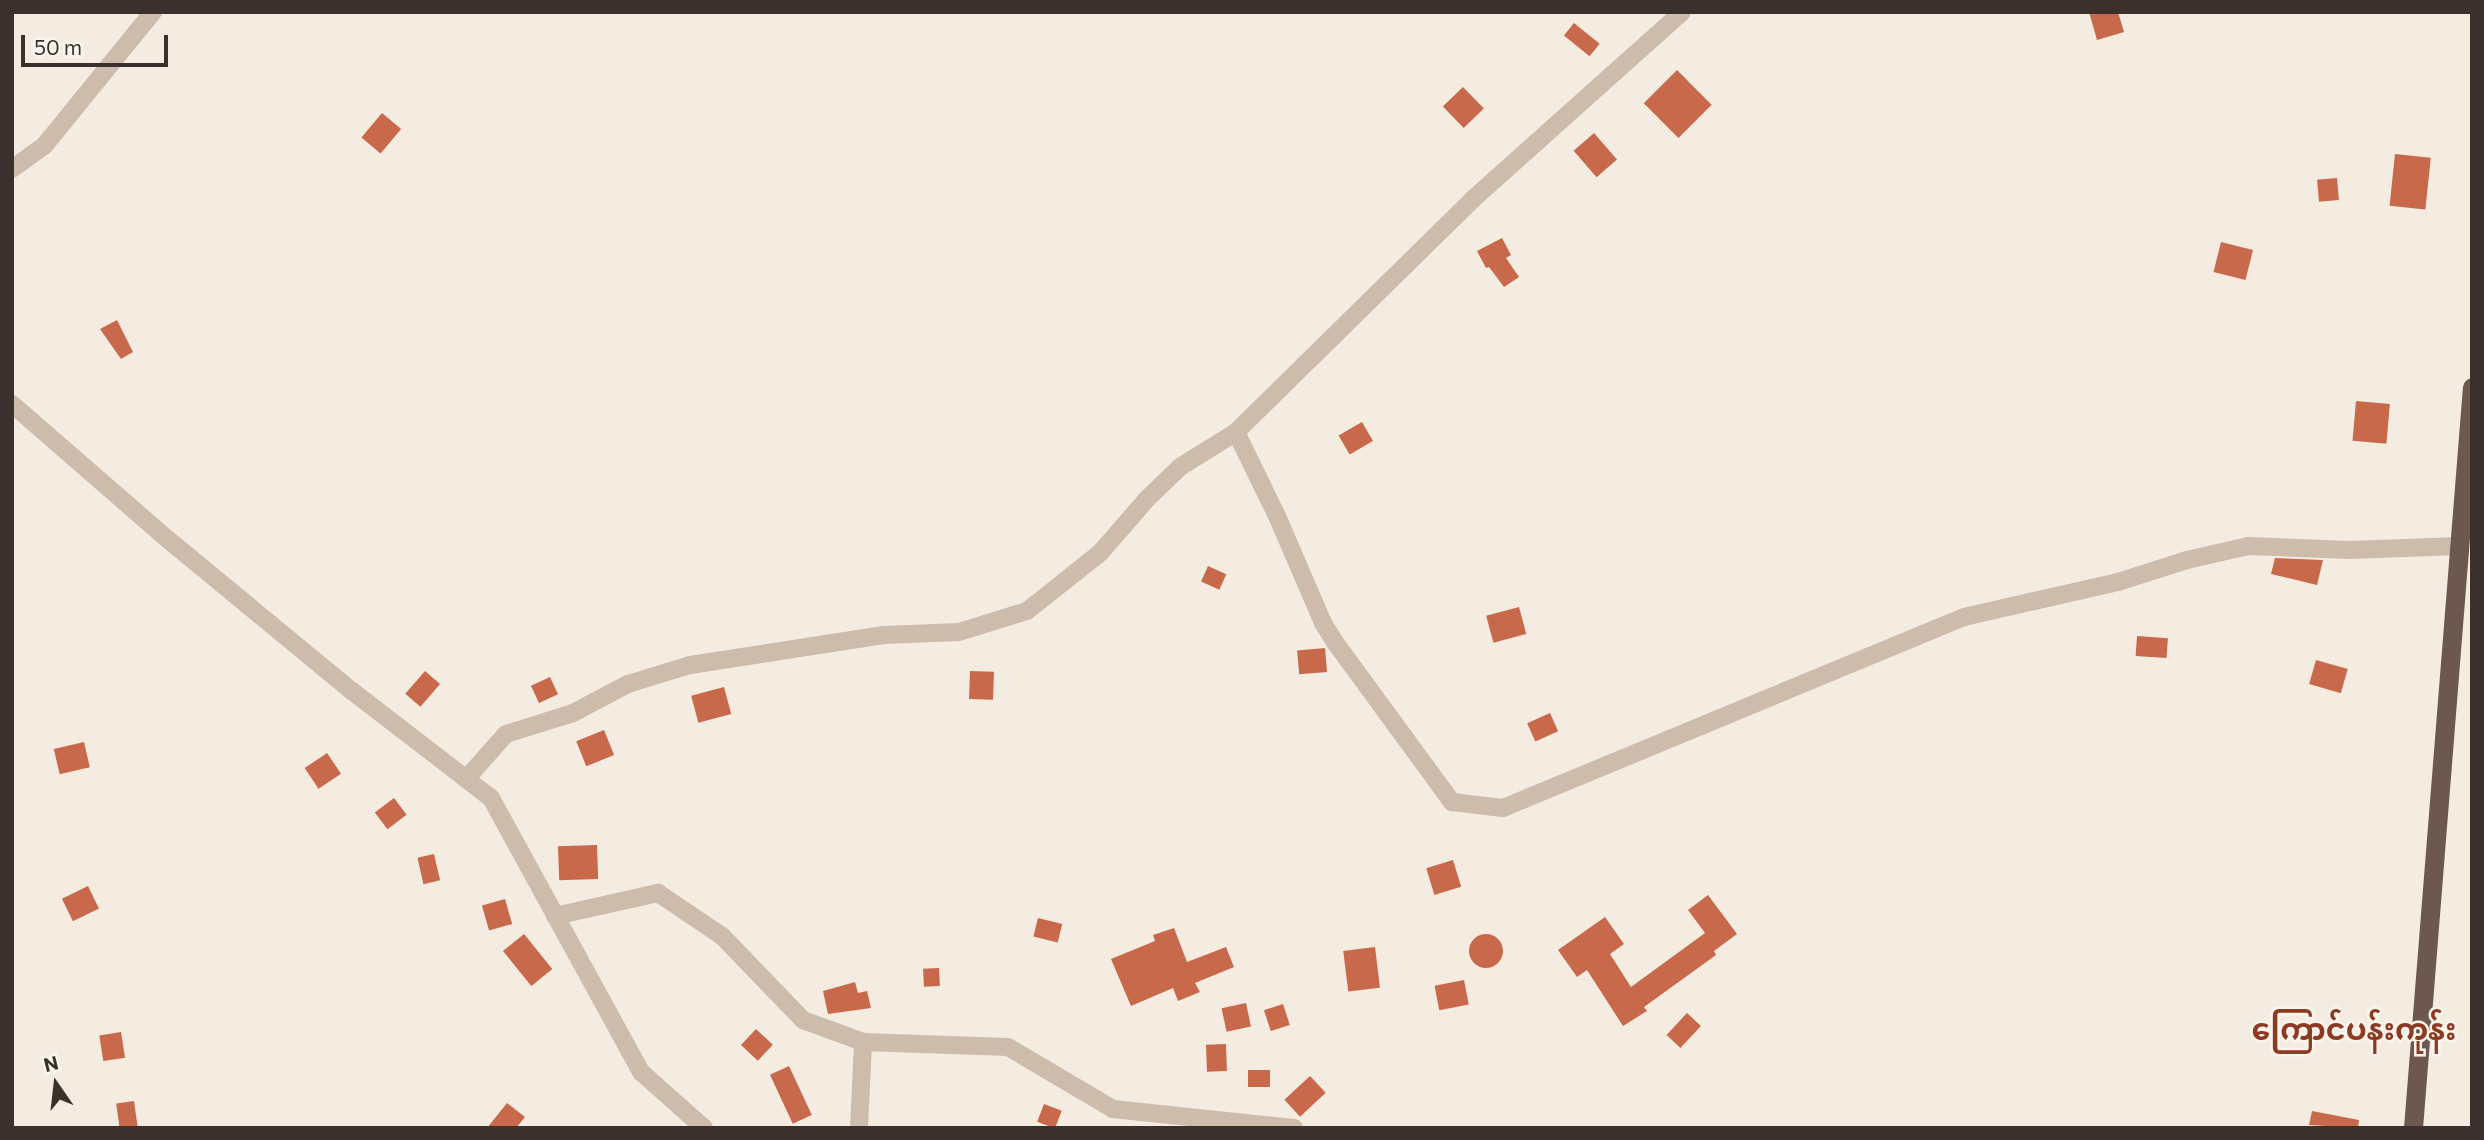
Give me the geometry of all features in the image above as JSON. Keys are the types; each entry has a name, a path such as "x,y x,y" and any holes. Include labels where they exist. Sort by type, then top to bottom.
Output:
{"highway":[{"path":"2413,1128 2459,546 2468,467 2472,387"}],"street":[{"path":"12,169 44,146 153,12"},
{"path":"466,779 506,734 573,713 628,684 704,663 884,635 959,632 1027,611 1100,553 1146,500 1180,467 1236,432 1473,198 1682,12"},
{"path":"12,404 165,537 352,691 491,798 641,1072 704,1128"},
{"path":"1236,432 1324,623 1337,645 1452,802 1503,808 1964,617 2118,582 2187,560 2248,547 2350,550 2459,546"},
{"path":"555,916 658,893 722,936 803,1020 863,1042 1008,1047 1113,1109 1294,1128"},
{"path":"859,1128 863,1042"}],"building":[{"path":"2089,12 2118,12 2124,32 2097,40"},
{"path":"1574,23 1600,44 1590,56 1564,35"},
{"path":"1677,70 1712,105 1678,138 1644,103"},
{"path":"1463,87 1484,109 1464,128 1443,106"},
{"path":"382,113 401,129 381,154 361,138"},
{"path":"1594,133 1617,159 1597,177 1574,151"},
{"path":"2395,154 2431,158 2425,209 2390,206"},
{"path":"2337,178 2339,200 2319,202 2317,180"},
{"path":"1502,238 1511,255 1506,258 1519,277 1504,287 1489,267 1486,268 1477,251"},
{"path":"2221,242 2253,250 2246,280 2214,272"},
{"path":"117,320 133,352 121,359 100,329"},
{"path":"2356,401 2390,404 2386,444 2353,441"},
{"path":"1362,422 1373,441 1350,455 1339,436"},
{"path":"2275,558 2323,560 2317,585 2271,574"},
{"path":"1208,566 1226,574 1219,590 1201,582"},
{"path":"1519,607 1526,634 1493,643 1486,616"},
{"path":"2137,636 2168,638 2167,658 2136,656"},
{"path":"1325,648 1327,672 1299,674 1297,650"},
{"path":"2316,660 2348,669 2341,693 2309,684"},
{"path":"425,671 440,684 420,707 405,694"},
{"path":"970,671 994,672 993,700 969,699"},
{"path":"550,677 558,694 539,703 531,686"},
{"path":"724,687 731,714 698,723 691,696"},
{"path":"1550,713 1558,731 1535,741 1527,723"},
{"path":"604,730 614,755 586,766 576,741"},
{"path":"84,742 90,767 60,774 54,749"},
{"path":"327,753 341,774 319,789 305,768"},
{"path":"394,798 407,815 387,829 375,812"},
{"path":"597,845 598,879 559,880 558,846"},
{"path":"434,854 440,880 424,884 417,858"},
{"path":"1453,860 1461,887 1434,895 1426,868"},
{"path":"88,886 99,908 73,921 62,899"},
{"path":"1708,895 1737,934 1714,951 1716,955 1644,1007 1647,1011 1623,1026 1587,970 1577,977 1558,950 1605,917 1624,944 1610,954 1631,987 1705,933 1688,910"},
{"path":"505,899 512,924 489,931 482,906"},
{"path":"1038,918 1062,924 1058,942 1033,936"},
{"path":"1174,928 1187,962 1226,947 1234,967 1195,983 1200,992 1178,1001 1173,988 1131,1006 1111,959 1155,941 1153,935"},
{"path":"524,934 552,969 531,986 503,951"},
{"path":"1486,934 1498,939 1503,951 1498,963 1486,968 1474,963 1469,951 1474,939"},
{"path":"1375,947 1380,988 1348,992 1343,951"},
{"path":"939,968 940,986 924,987 923,969"},
{"path":"1464,980 1469,1005 1439,1010 1435,986"},
{"path":"855,982 858,993 867,991 871,1008 828,1014 823,991"},
{"path":"1246,1003 1251,1026 1227,1032 1222,1008"},
{"path":"1283,1004 1290,1025 1271,1031 1264,1010"},
{"path":"1687,1013 1701,1026 1680,1048 1667,1035"},
{"path":"756,1029 773,1045 758,1061 741,1045"},
{"path":"121,1032 125,1058 103,1061 99,1035"},
{"path":"1226,1044 1227,1071 1207,1072 1206,1045"},
{"path":"789,1066 812,1115 793,1124 770,1075"},
{"path":"1248,1070 1270,1070 1270,1087 1248,1087"},
{"path":"1310,1076 1326,1093 1300,1117 1284,1100"},
{"path":"134,1101 138,1128 120,1128 116,1104"},
{"path":"507,1103 525,1117 516,1128 487,1128"},
{"path":"1044,1104 1062,1111 1055,1128 1037,1122"},
{"path":"2312,1111 2359,1120 2358,1128 2309,1125"}],"district":[{"name":"ကြောင်ပန်းကုန်း","path":"2354,1028"}]}
